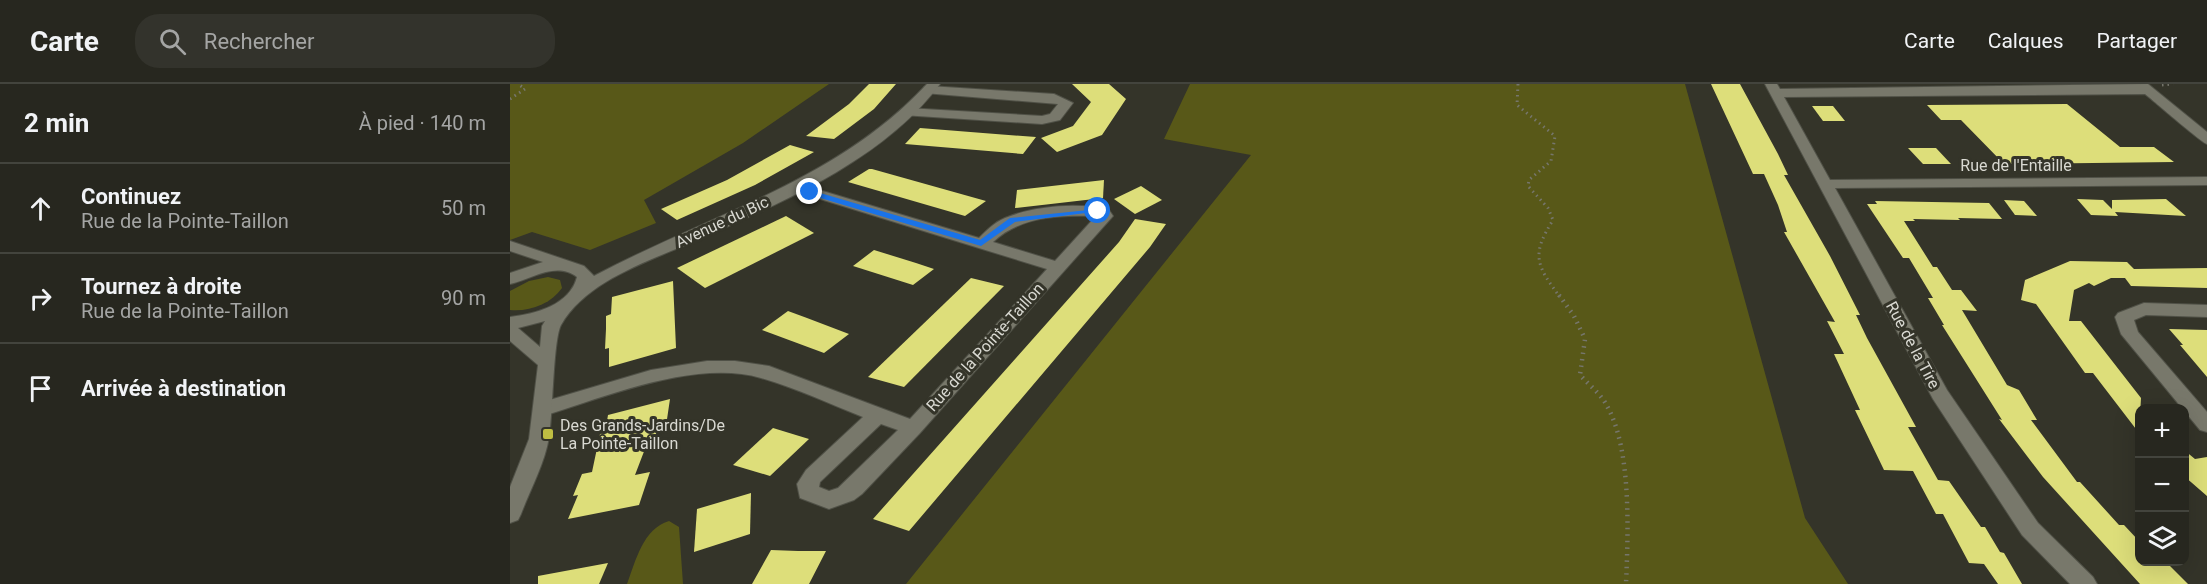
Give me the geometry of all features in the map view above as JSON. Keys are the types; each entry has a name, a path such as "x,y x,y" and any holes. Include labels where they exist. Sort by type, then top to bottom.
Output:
{"street":[{"name":"Avenue du Bic","path":"574,297 604,276 716,227 796,187 853,153 907,112 932,87"},
{"path":"907,112 1042,120 1056,117 1066,103 1054,98 932,87"},
{"path":"1774,88 2144,87 2193,125 2207,140"},
{"name":"Rue de la Tire","path":"1774,88 1940,394 2030,529 2085,584"},
{"name":"Rue de l'Entaille","path":"1826,184 2207,181"},
{"name":"Rue de la Pointe-Taillon","path":"796,187 1057,267"},
{"name":"Rue de la Pointe-Taillon","path":"878,415 813,476 808,484 808,492 813,496 829,500 846,494 913,428 1057,267 1101,224 1104,213 1091,211 1013,220 981,243"},
{"path":"510,246 575,267 586,275 586,283 551,327 539,439 510,514"},
{"name":"Avenue du Bic","path":"510,279 537,268 575,267 654,253"},
{"path":"510,323 535,318 574,297"},
{"path":"2207,311 2144,309 2124,317 2130,334 2207,425"},
{"path":"510,331 547,363"},
{"path":"543,409 678,371 722,366 762,371 913,428"}],"path":[{"path":"510,99 525,89 518,84"},
{"path":"1518,84 1515,97 1517,105 1555,136 1551,161 1529,180 1528,186 1548,208 1553,220 1539,243 1538,254 1548,278 1585,337 1585,353 1580,364 1580,375 1604,400 1611,413 1620,452 1625,500 1628,549 1626,584"}],"shaded area":[{"path":"510,84 829,84 743,143 644,200 656,223 590,250 532,232 510,240"},
{"path":"1190,84 1685,84 1805,518 1848,584 906,584 1251,155 1164,139"},
{"path":"548,277 560,280 562,288 557,294 539,306 510,310 510,291 529,281"},
{"path":"669,521 679,527 683,584 627,584 637,556 647,538 660,525"}],"building":[{"path":"869,84 896,84 874,109 834,139 806,136 849,104"},
{"path":"1072,84 1109,84 1126,99 1102,135 1057,152 1041,138 1073,126 1091,102"},
{"path":"1711,84 1740,84 1788,175 1784,175 1860,315 1856,315 1867,338 1916,427 1908,427 1938,480 1949,481 1981,527 1985,527 2000,552 2004,553 2022,584 1998,584 1984,564 1969,563 1943,514 1936,514 1913,471 1884,470 1855,410 1860,410 1834,354 1844,354 1827,321 1835,322 1784,232 1787,232 1778,205 1764,174 1753,174"},
{"path":"2067,104 2120,147 2154,147 2174,162 2004,164 1961,120 1941,120 1927,105"},
{"path":"1812,106 1833,106 1845,121 1823,121"},
{"path":"920,128 1036,137 1023,154 905,144"},
{"path":"790,145 814,152 755,185 677,220 661,209 727,180"},
{"path":"1908,148 1936,148 1951,164 1923,164"},
{"path":"869,169 986,201 965,216 848,182"},
{"path":"1104,180 1103,198 1015,208 1017,190"},
{"path":"1141,186 1162,200 1135,214 1114,199"},
{"path":"2077,199 2103,200 2112,209 2112,200 2166,199 2186,216 2115,212 2118,216 2091,215"},
{"path":"2004,200 2024,201 2037,216 2015,215"},
{"path":"1875,201 1989,203 2002,219 1958,218 1960,220 1913,219 1915,221 1904,221 1933,267 1937,267 1952,290 1961,290 1977,311 1962,310 2007,385 2019,390 2037,420 2031,420 2077,482 2080,482 2119,525 2124,525 2135,537 2135,566 2170,566 2188,584 2140,584 2043,477 1999,419 2002,420 1942,325 1944,325 1928,298 1933,298 1909,258 1903,258 1867,204 1877,204"},
{"path":"786,216 814,233 705,288 677,268"},
{"path":"1135,219 1166,224 1150,247 909,531 873,519 1119,242"},
{"path":"874,250 934,269 913,285 853,266"},
{"path":"2070,261 2127,262 2134,269 2207,268 2207,288 2131,286 2125,278 2111,278 2094,286 2089,283 2074,290 2069,321 2081,321 2141,398 2141,404 2135,404 2135,428 2093,373 2085,373 2036,304 2021,300 2025,280"},
{"path":"971,278 1004,286 904,387 868,377"},
{"path":"673,281 676,348 609,367 609,348 605,349 606,316 611,314 612,297"},
{"path":"788,311 849,334 824,353 762,330"},
{"path":"2169,329 2207,330 2207,377 2180,345 2183,345"},
{"path":"670,399 666,426 657,429 655,439 648,441 635,475 650,472 639,505 568,519 578,495 573,496 582,474 592,472 600,434 605,433 608,415"},
{"path":"773,428 809,439 770,476 733,465"},
{"path":"2189,454 2195,459 2207,457 2207,496 2189,480"},
{"path":"751,493 750,534 694,552 697,509"},
{"path":"771,550 826,551 809,584 752,584"},
{"path":"608,563 599,584 538,584 538,576"}],"place":[{"name":"Des Grands-Jardins/De La Pointe-Taillon","path":"548,434"}],"route":[{"path":"810,192 981,243 1013,220 1098,211"}]}
